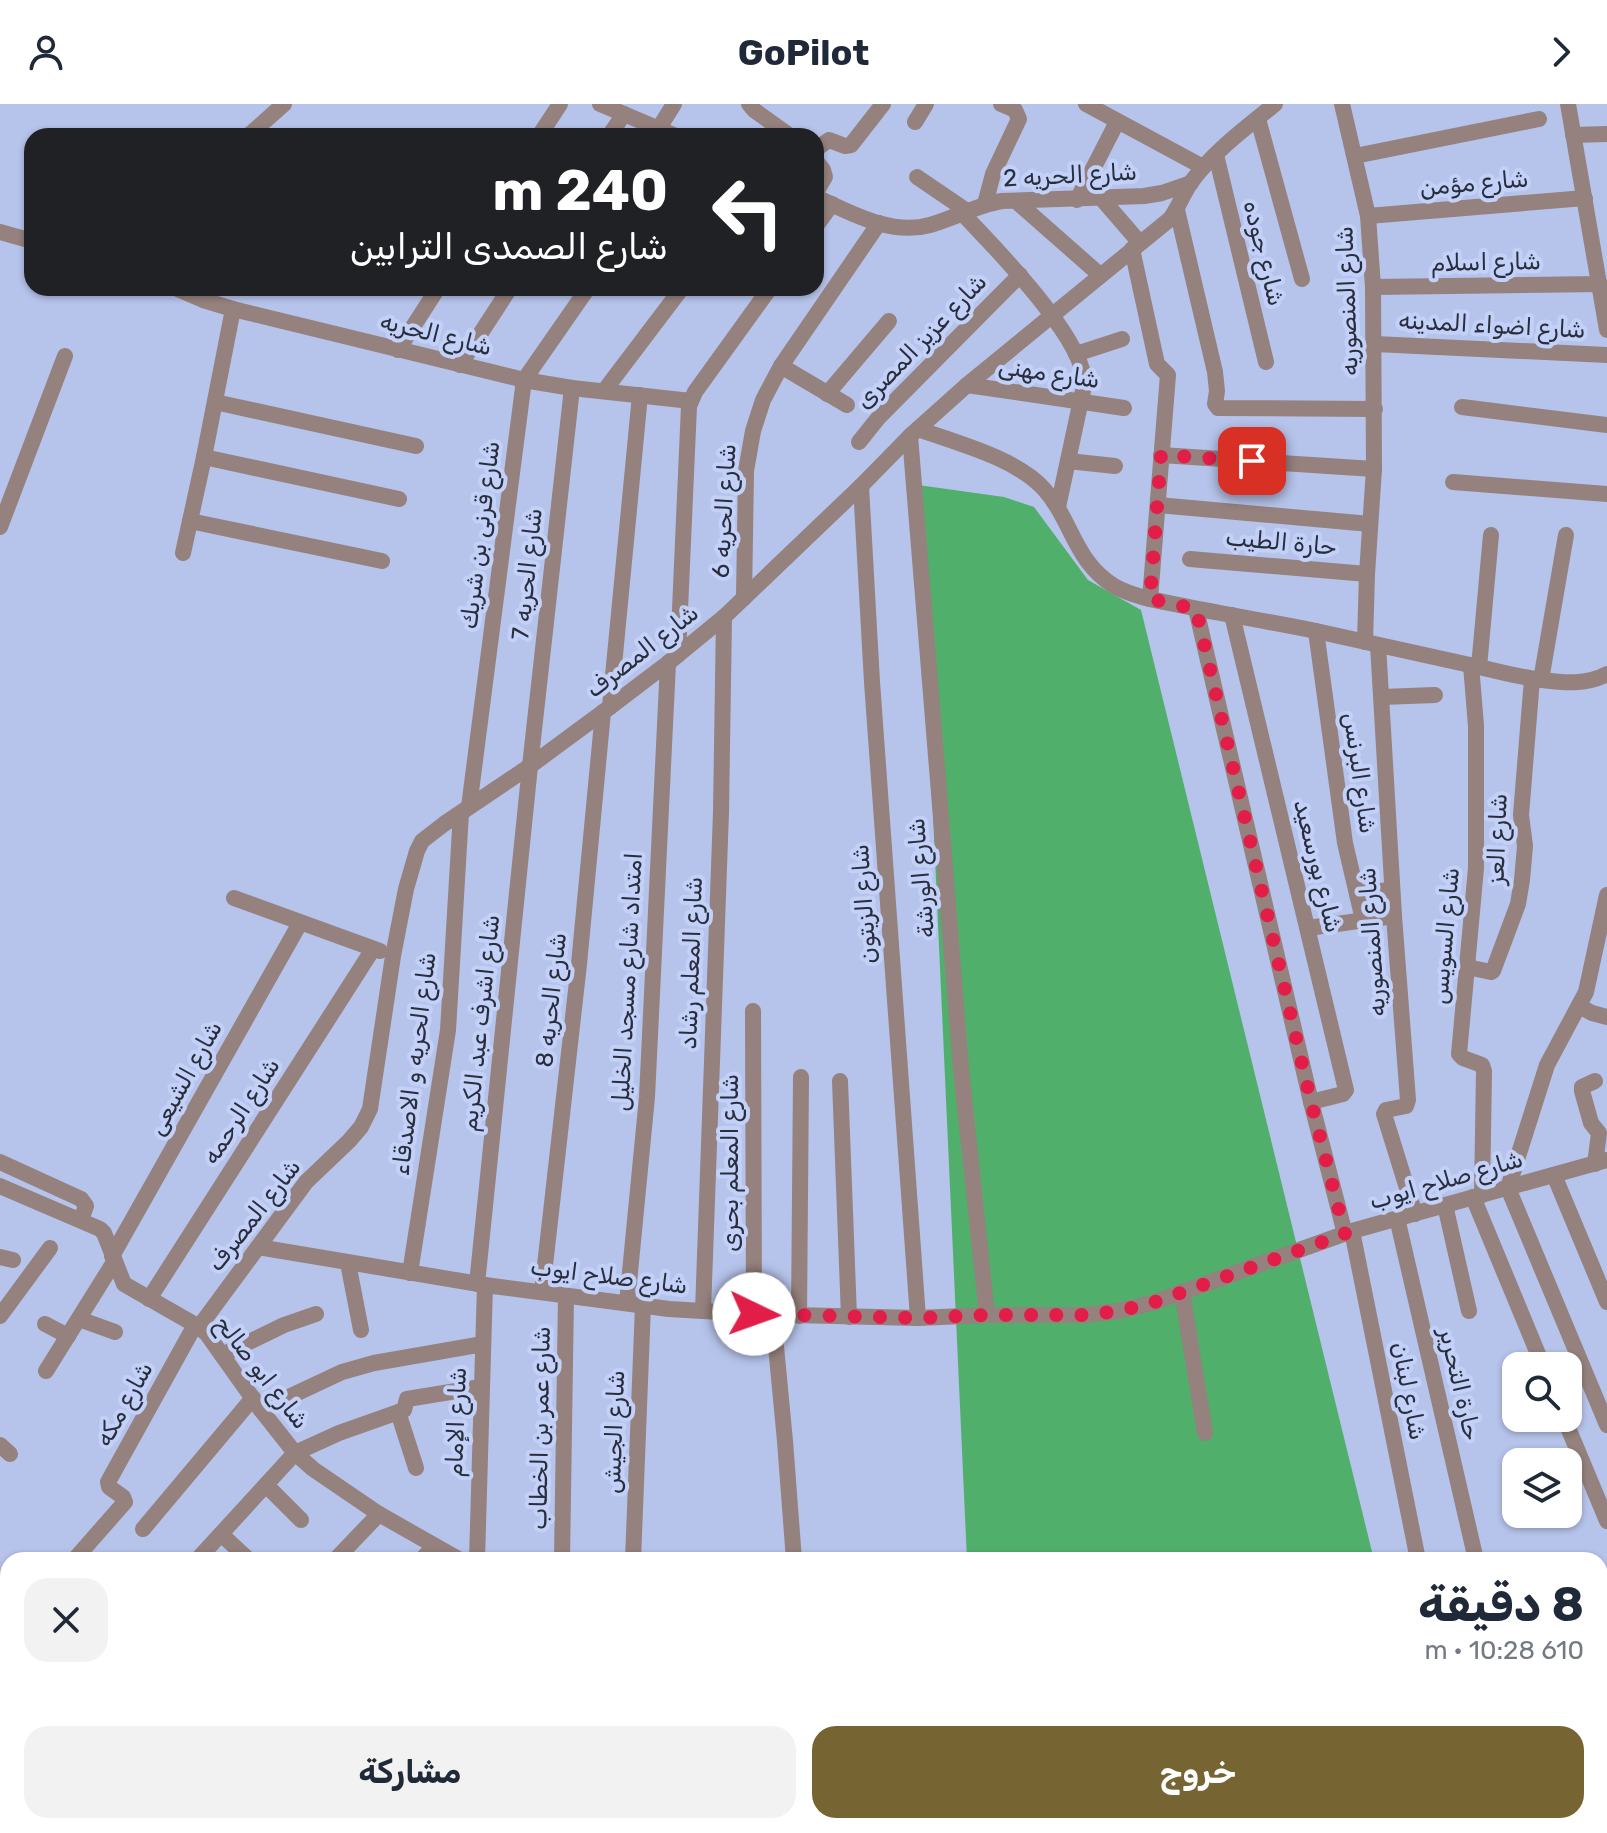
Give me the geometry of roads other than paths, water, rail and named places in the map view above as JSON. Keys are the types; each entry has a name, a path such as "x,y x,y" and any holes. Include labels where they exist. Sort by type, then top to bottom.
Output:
{"street":[{"path":"257,128 284,104"},
{"path":"544,128 560,104"},
{"path":"600,104 659,128 674,104"},
{"path":"749,104 779,128"},
{"path":"824,143 829,140 849,146 883,104"},
{"path":"915,122 926,104"},
{"path":"985,204 993,174 1019,119 1015,110 1001,104"},
{"path":"1086,104 1203,167"},
{"name":"شارع المصرف","path":"197,1326 306,1182 349,1141 370,1109 406,889 422,841 606,710 724,617 967,385 1170,219 1203,167 1275,104"},
{"path":"1568,104 1607,330"},
{"name":"شارع المنصوريه","path":"1345,105 1368,216 1373,287 1374,469 1367,574 1371,643 1382,697 1408,1103 1386,1110 1384,1114 1415,1214"},
{"path":"614,128 624,114"},
{"path":"1258,119 1302,279"},
{"path":"1355,156 1539,119"},
{"path":"1077,200 1117,122"},
{"path":"1573,135 1607,134"},
{"name":"شارع جوده","path":"1216,155 1266,362"},
{"path":"917,177 965,212 1052,316 1081,363 1084,380 1081,402 1058,507"},
{"name":"شارع الحريه 2","path":"824,199 879,223 914,228 985,204 1144,196 1191,183"},
{"name":"شارع مؤمن","path":"1368,216 1585,198"},
{"path":"1102,199 1136,246 1157,364 1168,375 1150,599"},
{"path":"1016,201 1100,275"},
{"path":"1177,210 1215,372 1215,404 1219,409 1375,409"},
{"name":"شارع الحريه 6","path":"744,598 746,471 753,431 763,400 781,366 879,223"},
{"path":"0,232 24,239"},
{"name":"شارع عزيز المصرى","path":"859,442 874,422 1020,275"},
{"name":"شارع اسلام","path":"1373,287 1600,284"},
{"name":"شارع الحريه","path":"194,296 233,309 524,380 691,401"},
{"path":"398,350 433,296"},
{"path":"460,365 505,296"},
{"name":"شارع قرنى بن شريك","path":"465,810 524,380 582,296"},
{"path":"604,391 676,296"},
{"path":"691,401 764,296"},
{"path":"183,553 233,309"},
{"path":"827,394 889,321"},
{"path":"1076,354 1122,339"},
{"name":"شارع اضواء المدينه","path":"1375,344 1607,355"},
{"path":"0,527 65,356"},
{"path":"781,366 847,405"},
{"name":"شارع مهنى","path":"967,385 1124,408"},
{"name":"شارع الحريه 7","path":"530,766 572,388"},
{"name":"شارع الحريه 8","path":"542,1292 640,395"},
{"name":"امتداد شارع مسجد الخليل","path":"635,1304 691,401"},
{"path":"215,402 416,446"},
{"path":"1462,407 1607,425"},
{"path":"914,433 996,458 1020,470 1042,487 1058,507 1086,561 1099,575 1131,594 1536,680 1577,683 1607,674"},
{"name":"شارع الورشة","path":"914,433 935,755 960,1057 987,1315"},
{"path":"1161,455 1374,469"},
{"path":"204,457 399,499"},
{"path":"1068,461 1115,466"},
{"path":"1453,482 1607,494"},
{"name":"شارع الزيتون","path":"861,486 872,682 918,1318"},
{"path":"1158,505 1370,524"},
{"path":"190,521 382,561"},
{"name":"شارع السويس","path":"1477,1196 1484,1071 1482,1065 1459,1054 1476,868 1475,666 1491,535"},
{"name":"شارع العز","path":"1467,967 1493,971 1520,892 1525,846 1521,815 1536,680 1566,535"},
{"name":"حارة الطيب","path":"1190,559 1367,574"},
{"name":"شارع لبنان","path":"1196,609 1311,1102 1349,1232 1416,1552"},
{"name":"شارع بورسعيد","path":"1232,615 1346,1090 1343,1094 1311,1102"},
{"name":"شارع المعلم رشاد","path":"703,1311 721,812 724,617"},
{"name":"شارع البرنس","path":"1316,631 1345,843 1363,920"},
{"path":"1382,697 1435,695"},
{"name":"شارع اشرف عبد الكريم","path":"481,1285 530,766"},
{"name":"شارع الحريه و الاصدقاء","path":"410,1273 448,1030 465,810"},
{"path":"1357,893 1392,890"},
{"path":"1607,895 1586,992 1547,1065 1508,1188 1607,1425"},
{"path":"234,898 393,956"},
{"path":"1308,928 1394,916"},
{"name":"شارع الشيعى","path":"46,1371 79,1319 300,923"},
{"name":"شارع الرحمه","path":"149,1299 373,949"},
{"path":"1579,1006 1607,1017"},
{"name":"شارع المعلم بحرى","path":"753,1011 754,1314"},
{"path":"799,1316 801,1077"},
{"path":"840,1081 849,1317"},
{"path":"1595,1081 1585,1085 1582,1091 1591,1123 1599,1133 1601,1162 1607,1178"},
{"path":"0,1162 81,1199 86,1206 81,1220"},
{"name":"شارع صلاح ايوب","path":"258,1247 481,1285 703,1311 918,1318 1086,1315 1152,1303 1349,1232 1601,1162"},
{"path":"1554,1175 1607,1302"},
{"name":"شارع ابو صالح","path":"0,1186 100,1229 124,1284 207,1334 295,1453 379,1514 446,1552"},
{"path":"1477,1196 1538,1352"},
{"path":"1445,1205 1469,1311"},
{"name":"حارة التحرير","path":"1397,1218 1474,1552"},
{"path":"0,1316 50,1248"},
{"path":"348,1263 361,1330"},
{"name":"شارع الإمام","path":"477,1552 483,1344 481,1285"},
{"path":"1182,1292 1205,1433"},
{"name":"شارع عمر بن الخطاب","path":"562,1552 566,1296"},
{"name":"شارع الجيش","path":"633,1552 635,1304"},
{"path":"222,1355 273,1329 316,1314"},
{"path":"773,1315 793,1552"},
{"path":"79,1319 115,1332"},
{"path":"45,1324 68,1336"},
{"name":"شارع مكه","path":"81,1552 125,1502 109,1487 108,1482 197,1326"},
{"path":"143,1529 257,1404 374,1363 483,1344"},
{"path":"204,1552 295,1453 405,1409 408,1399 481,1387"},
{"path":"398,1412 416,1468"},
{"path":"1570,1432 1607,1521"},
{"path":"266,1485 301,1520"},
{"path":"343,1552 379,1514"},
{"path":"221,1534 240,1552"},
{"path":"429,1552 435,1546"}]}
